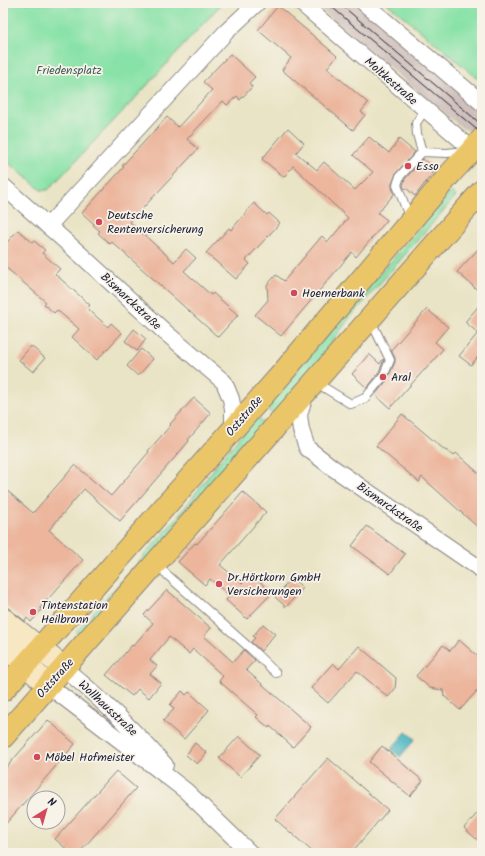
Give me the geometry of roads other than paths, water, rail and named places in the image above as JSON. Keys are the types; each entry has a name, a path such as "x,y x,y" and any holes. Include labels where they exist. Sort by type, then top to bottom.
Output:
{"main road":[{"name":"Oststraße","path":"3,690 280,376 451,173 479,149"},
{"name":"Oststraße","path":"3,737 482,191"}],"street":[{"path":"48,226 226,32 257,3"},
{"name":"Moltkestraße","path":"301,3 425,110 479,149"},
{"path":"364,3 482,103"},
{"name":"Bismarckstraße","path":"3,186 165,332 224,382 231,399 234,429"},
{"name":"Bismarckstraße","path":"310,387 299,414 301,430 307,448 333,468 482,570"},
{"name":"Wollhausstraße","path":"3,619 87,686 154,752 175,776 186,792"},
{"name":"Wollhausstraße","path":"3,642 49,686 142,756 186,792 250,853"}],"lane":[{"path":"422,152 417,134 416,123 425,110"},
{"path":"411,221 397,185 400,176 422,152 447,153 479,149"},
{"path":"310,387 351,404 365,398 383,377 390,360 370,319"},
{"path":"155,565 251,649 276,673"}],"water":[{"path":"406,732 415,739 400,757 391,749"}],"tram line":[{"path":"327,3 482,134"},
{"path":"339,3 482,125"}],"place":[{"name":"Esso","path":"408,166"},
{"name":"Deutsche Rentenversicherung","path":"99,222"},
{"name":"Hoernerbank","path":"294,293"},
{"name":"Aral","path":"383,377"},
{"name":"Dr.Hörtkorn GmbH Versicherungen","path":"219,584"},
{"name":"Tintenstation Heilbronn","path":"33,612"},
{"name":"Möbel Hofmeister","path":"37,757"}],"park label":[{"name":"Friedensplatz","path":"69,70"}]}
